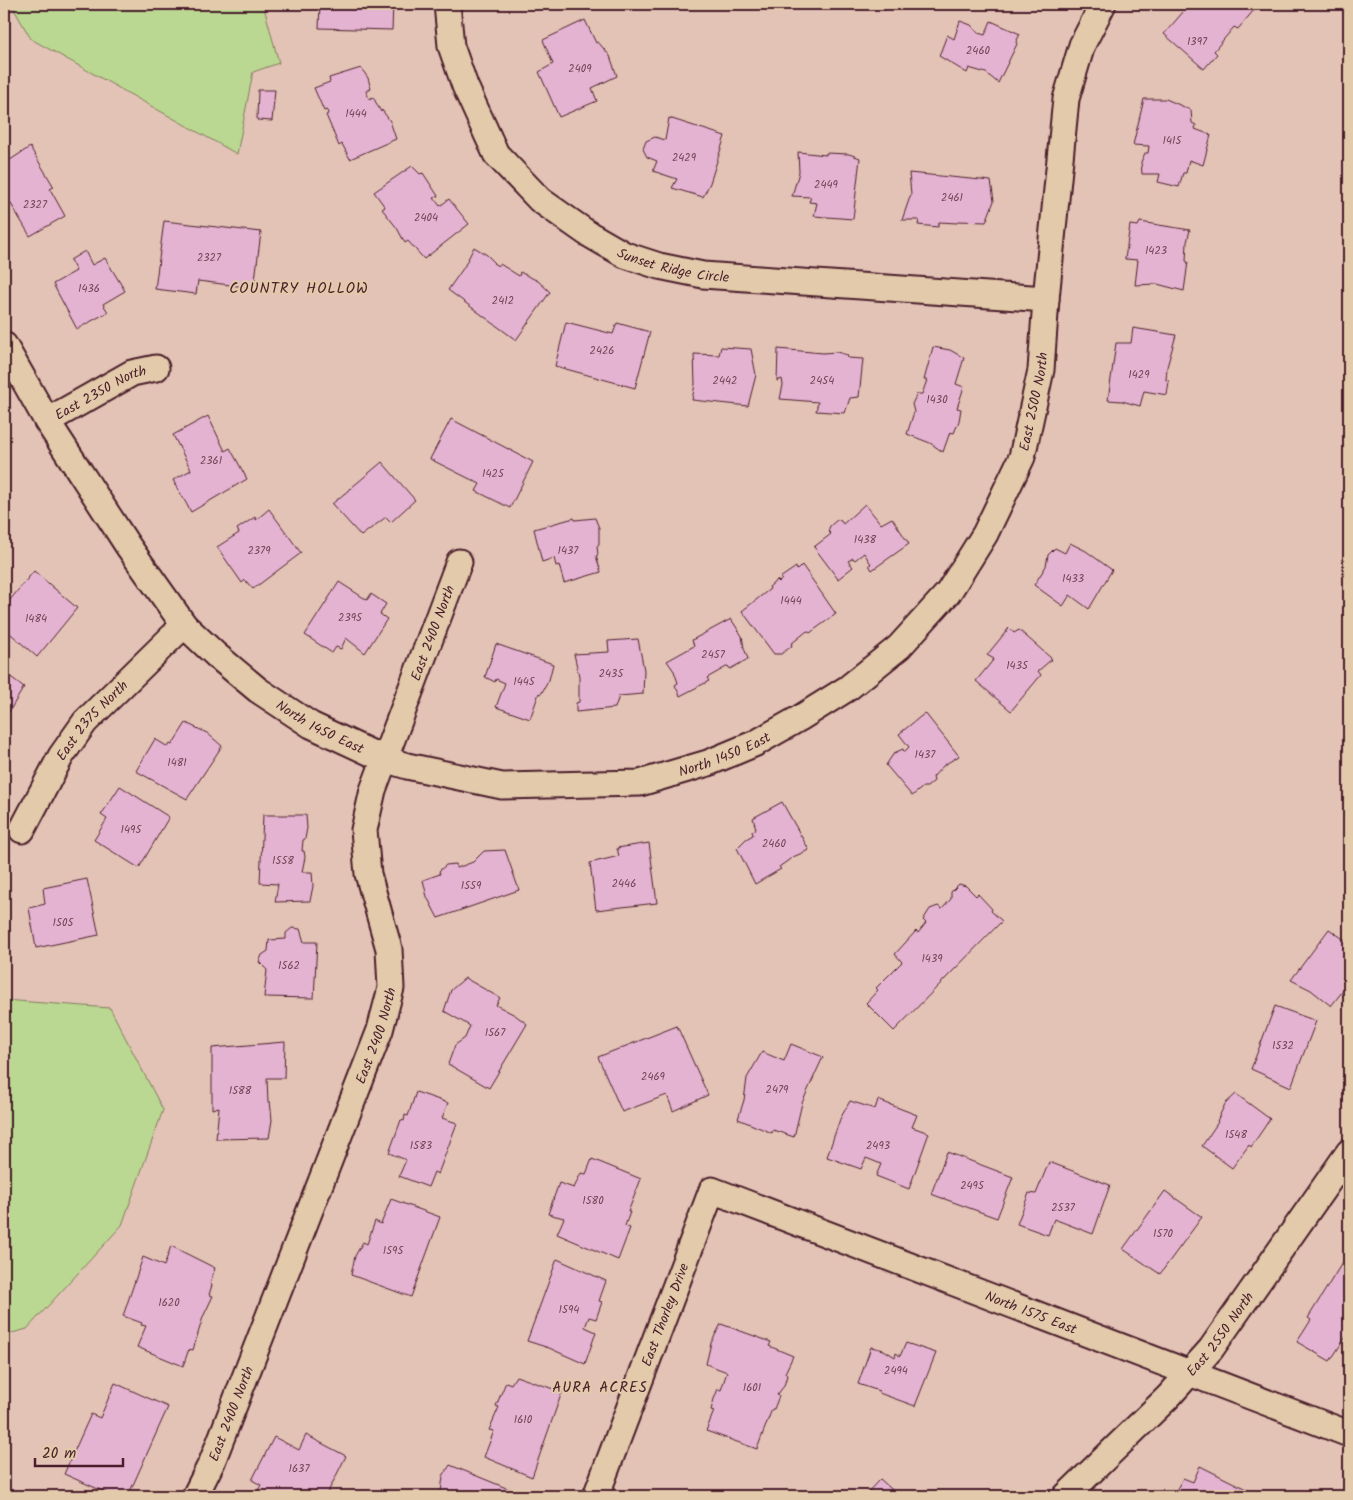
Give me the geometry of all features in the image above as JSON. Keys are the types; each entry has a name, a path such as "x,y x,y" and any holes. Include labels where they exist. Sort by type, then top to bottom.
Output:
{"street":[{"name":"Sunset Ridge Circle","path":"447,4 451,46 465,86 496,154 540,200 587,233 625,255 658,266 703,275 1046,299"},
{"name":"East 2500 North","path":"800,718 848,688 899,647 948,593 985,534 1022,458 1041,370 1046,299 1066,99 1082,45 1102,4"},
{"name":"North 1450 East","path":"4,345 47,421 128,546 184,625 216,656 258,690 311,725 384,759 407,766 502,786 640,783 708,763 756,743 800,718"},
{"name":"East 2350 North","path":"47,421 132,373 156,368"},
{"name":"East 2400 North","path":"195,1496 212,1462 380,1030 391,988 389,949 368,874 364,830 373,790 459,562"},
{"name":"East 2375 North","path":"22,830 61,756 85,722 184,625"},
{"name":"East 2550 North","path":"1066,1496 1168,1397 1211,1349 1349,1152"},
{"name":"North 1575 East","path":"712,1190 1349,1434"},
{"name":"East Thorley Drive","path":"596,1496 712,1190"}],"green space":[{"path":"11,4 263,4 279,63 253,72 237,154 31,39"},
{"path":"4,1000 110,1008 163,1110 122,1225 27,1329 4,1335"}],"building":[{"path":"320,4 393,4 392,30 319,28"},
{"path":"871,4 888,4 885,10"},
{"path":"1190,4 1259,4 1238,29 1234,27 1214,51 1217,54 1204,69 1164,34"},
{"path":"585,20 596,43 598,42 610,56 617,76 592,88 597,101 559,117 539,72 553,64 543,40"},
{"path":"960,21 971,25 978,33 985,35 991,21 1020,34 998,83 986,73 969,68 967,73 939,56 947,35 954,39"},
{"path":"361,68 368,78 371,89 366,91 369,99 373,97 381,112 382,110 390,121 396,139 350,159 342,144 339,146 326,115 328,114 327,110 324,111 314,88 330,82 329,78"},
{"path":"258,90 275,90 272,121 257,120"},
{"path":"1144,99 1166,99 1191,110 1192,123 1196,125 1195,129 1211,135 1203,165 1189,160 1186,173 1183,173 1179,187 1158,182 1160,174 1142,174 1141,162 1145,153 1148,153 1149,146 1133,145"},
{"path":"669,118 725,136 710,183 703,197 672,188 677,179 653,171 657,161 647,157 643,149 646,141 655,137 665,140"},
{"path":"30,147 54,187 50,189 65,216 30,236 4,192 4,164"},
{"path":"798,152 826,155 826,153 849,154 860,158 853,219 814,216 817,203 809,202 811,197 792,196 799,172"},
{"path":"412,166 420,174 423,173 438,196 434,198 440,206 449,199 469,224 424,259 408,241 405,243 397,228 382,209 385,207 374,192"},
{"path":"909,173 991,181 994,201 986,222 939,222 938,227 918,225 919,220 902,220 911,194"},
{"path":"164,221 261,232 254,288 198,281 196,294 155,289"},
{"path":"1140,222 1190,230 1187,242 1186,261 1188,262 1184,291 1157,284 1135,285 1138,260 1125,259 1130,225 1138,226"},
{"path":"474,247 487,255 498,266 500,264 519,276 520,272 538,281 550,292 516,340 448,290 464,267"},
{"path":"85,251 92,265 105,258 125,291 103,304 108,312 77,329 53,284 76,271 70,260"},
{"path":"566,322 613,334 617,323 650,332 635,388 555,366"},
{"path":"1133,328 1176,335 1167,367 1166,380 1169,381 1167,395 1144,391 1140,406 1122,401 1108,400 1116,343 1131,343"},
{"path":"721,347 751,349 756,375 748,406 692,400 695,384 694,354 719,355"},
{"path":"933,347 950,350 964,358 956,384 964,387 957,408 961,409 959,421 954,433 950,432 943,452 930,443 907,434 914,412 912,404 917,394 922,394 927,380 924,380"},
{"path":"778,349 823,353 837,352 847,355 848,358 863,359 859,397 850,398 845,413 816,411 818,402 780,399 783,385 782,379 777,381"},
{"path":"208,416 225,451 230,448 247,479 191,512 173,480 191,470 173,435"},
{"path":"451,419 533,462 510,508 476,491 480,484 430,459"},
{"path":"382,462 415,500 391,522 386,517 361,536 332,504"},
{"path":"865,504 881,524 892,518 909,544 872,570 869,565 871,564 864,553 855,560 853,558 848,561 853,567 838,579 814,547 831,534 828,531 830,526 837,520 843,524"},
{"path":"269,509 301,553 253,589 245,580 242,583 217,547 239,533 237,529 255,517 256,520"},
{"path":"574,518 575,520 595,518 599,528 598,555 596,556 601,572 564,583 559,565 556,566 554,558 542,562 534,529"},
{"path":"1070,543 1086,551 1112,570 1089,609 1070,595 1063,606 1034,585 1046,566 1048,555 1055,548 1065,553"},
{"path":"802,565 836,614 810,633 807,631 781,654 774,654 742,611 770,589 769,587 777,580 779,582 782,579 780,578 796,567 797,570"},
{"path":"34,571 77,608 37,657 4,628 4,607"},
{"path":"339,582 367,600 371,594 386,604 380,614 387,619 365,653 346,638 341,649 336,647 332,653 305,635"},
{"path":"731,619 742,636 748,659 730,669 728,666 707,678 709,681 680,696 675,685 678,683 674,671 667,661 694,646 692,640"},
{"path":"1009,628 1014,633 1019,630 1052,659 1038,671 1041,675 1011,711 976,681 994,659 987,655"},
{"path":"638,639 644,670 643,694 619,696 615,708 576,712 576,703 579,702 579,676 574,654 609,652 608,641"},
{"path":"496,644 553,664 549,680 541,694 539,693 530,719 496,707 505,683 496,679 495,682 485,677"},
{"path":"4,672 24,687 4,720"},
{"path":"925,713 959,756 944,765 933,777 934,781 927,787 923,787 912,796 886,765 894,753 903,749 904,752 909,747 899,734"},
{"path":"186,723 207,733 222,746 187,799 136,771 155,739 168,747 170,744 172,745"},
{"path":"120,786 169,817 139,868 94,840 107,819 101,815"},
{"path":"782,802 809,850 793,857 779,867 781,869 755,884 737,848 753,835 752,831 756,829 753,818"},
{"path":"263,815 306,815 307,828 302,851 304,851 305,857 302,872 312,872 313,886 310,901 275,902 278,884 260,883"},
{"path":"649,843 657,903 596,910 590,863 619,856 617,848"},
{"path":"505,850 519,890 438,918 427,897 423,880 440,874 439,871 446,865 456,864 457,868 473,862 484,851"},
{"path":"87,879 99,935 36,948 29,908 45,904 43,888"},
{"path":"959,884 966,886 976,896 978,894 992,909 991,911 1002,921 894,1031 866,1003 878,990 876,988 902,962 895,954 926,923 923,920 930,909 938,906 942,909 951,899 951,892"},
{"path":"292,928 300,929 304,942 317,942 314,998 264,997 267,970 259,962 262,955 268,951 269,940 286,939 286,933"},
{"path":"1329,929 1349,943 1349,983 1331,1006 1311,990 1291,980"},
{"path":"465,978 500,998 496,1005 527,1024 489,1088 448,1064 455,1045 465,1038 470,1026 444,1011 451,990"},
{"path":"1275,1006 1316,1021 1291,1087 1251,1069"},
{"path":"677,1026 708,1095 673,1111 667,1095 622,1112 598,1057"},
{"path":"285,1042 284,1078 267,1078 268,1103 270,1101 272,1120 269,1138 216,1139 219,1107 212,1109 212,1048"},
{"path":"791,1044 823,1057 802,1103 794,1137 773,1130 772,1133 738,1119 744,1100 747,1078 762,1052 784,1061"},
{"path":"416,1092 448,1103 442,1118 457,1123 438,1174 434,1172 428,1187 399,1176 406,1160 389,1153 401,1120 404,1121 405,1115 408,1116"},
{"path":"1236,1094 1270,1119 1251,1147 1249,1145 1232,1168 1202,1146 1218,1122 1225,1104"},
{"path":"878,1100 917,1115 912,1127 929,1133 909,1189 876,1176 881,1164 866,1158 861,1169 827,1157 840,1119 850,1101 875,1109"},
{"path":"947,1152 1013,1177 997,1218 931,1194"},
{"path":"592,1159 641,1179 628,1212 630,1212 625,1226 630,1228 618,1260 557,1234 564,1218 548,1214 559,1183 574,1188 581,1173 586,1174"},
{"path":"1049,1162 1110,1185 1093,1234 1054,1219 1048,1235 1017,1224 1029,1193 1036,1194"},
{"path":"1165,1191 1202,1217 1160,1274 1123,1249"},
{"path":"391,1199 440,1217 411,1297 351,1275 355,1256 363,1242 367,1244 375,1221 381,1224"},
{"path":"171,1246 215,1268 209,1295 213,1296 203,1317 193,1350 189,1349 183,1366 137,1347 146,1326 123,1316 143,1257 164,1266"},
{"path":"557,1259 606,1281 599,1301 602,1302 596,1319 589,1317 585,1327 596,1332 585,1364 549,1348 527,1341"},
{"path":"1342,1263 1349,1267 1349,1332 1330,1361 1297,1342 1311,1320 1308,1318"},
{"path":"721,1324 771,1342 769,1346 793,1356 785,1373 787,1375 784,1386 777,1395 779,1396 757,1449 706,1431 714,1411 711,1410 714,1399 718,1389 721,1390 727,1372 706,1364 711,1343"},
{"path":"906,1343 936,1353 915,1406 858,1384 871,1347 884,1350 895,1357 896,1353 900,1356"},
{"path":"516,1376 562,1392 532,1477 484,1457 494,1431 489,1430 499,1407 496,1406 506,1382 511,1384"},
{"path":"115,1383 168,1407 128,1496 114,1496 64,1474 91,1414 100,1418"},
{"path":"306,1435 346,1456 326,1496 255,1496 261,1485 252,1480 274,1437 299,1450"},
{"path":"450,1465 516,1492 514,1496 451,1496 441,1492 443,1476"},
{"path":"1200,1466 1250,1491 1247,1496 1173,1496 1183,1478 1193,1482"},
{"path":"880,1479 899,1496 864,1496"},
{"path":"1286,1492 1298,1496 1285,1496"}],"district":[{"name":"COUNTRY HOLLOW","path":"299,288"},
{"name":"AURA ACRES","path":"600,1387"}]}
